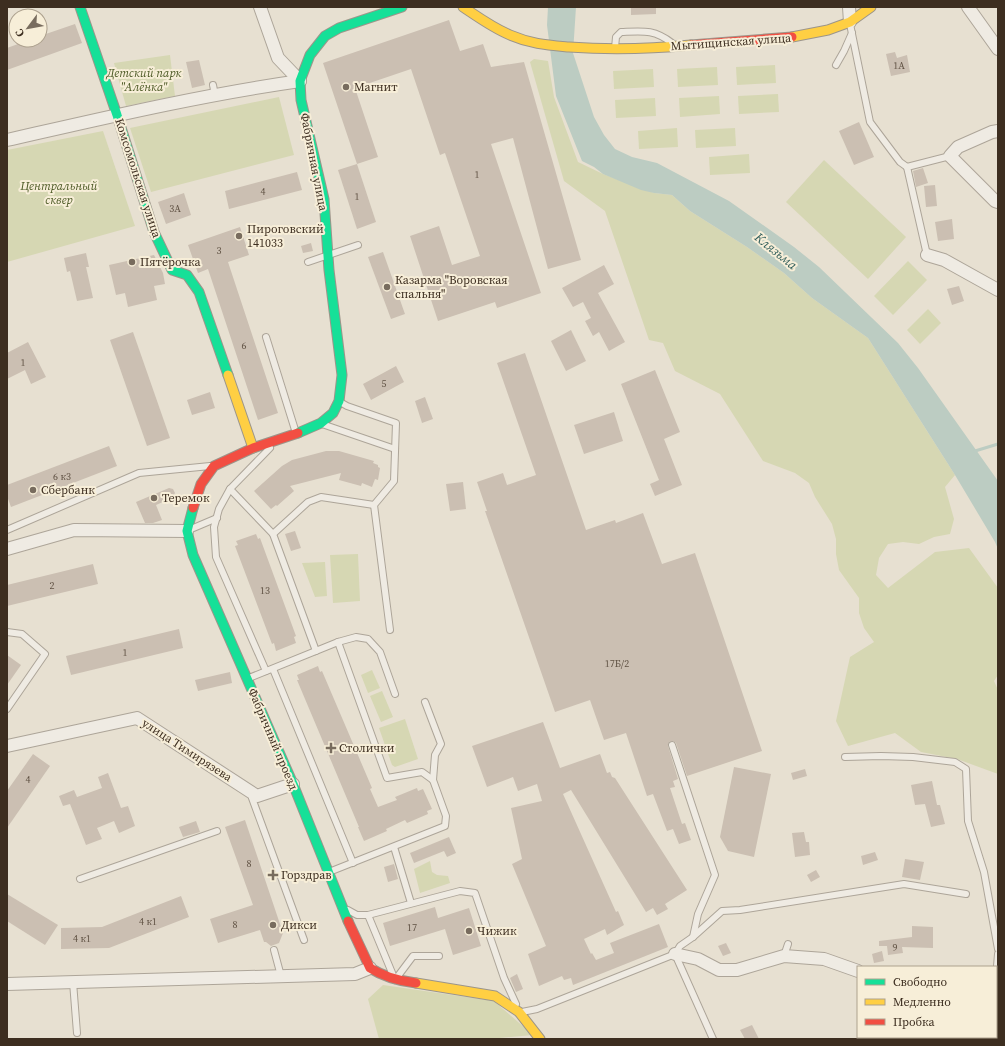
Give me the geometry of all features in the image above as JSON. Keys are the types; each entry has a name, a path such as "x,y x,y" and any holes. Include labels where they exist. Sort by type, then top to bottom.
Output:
{"street":[{"name":"Комсомольская улица","path":"80,7 117,114 154,232 172,270 188,274 199,292 253,448"},
{"path":"260,7 278,58 300,81"},
{"name":"Фабричная улица","path":"339,401 342,375 329,270 324,199 301,100 300,81 310,54 325,36 339,28 386,10 402,7"},
{"path":"849,7 851,28"},
{"name":"Мытищинская улица","path":"468,9 481,20 509,36 535,44 584,48 644,49 797,37 828,30 851,28 871,7"},
{"path":"968,7 998,49"},
{"path":"7,140 214,90 249,88 300,81"},
{"path":"998,131 992,132 958,147 950,156 995,201 998,202"},
{"path":"927,255 944,260 998,290"},
{"name":"Фабричный проезд","path":"339,401 333,413 321,423 277,441 253,448 214,466 201,484 189,520 187,531 193,555 293,784 341,906 370,968"},
{"path":"7,549 74,530 187,531"},
{"name":"улица Тимирязева","path":"7,746 138,718 257,796 293,784"},
{"path":"675,954 698,959 719,970 737,970 784,956 824,958 857,971"},
{"path":"7,984 355,974 370,968 395,980 495,996 519,1012 540,1039"}],"lane":[{"path":"836,65 844,51 851,28"},
{"path":"851,28 870,122 900,162 907,167 927,255"},
{"path":"615,49 616,38 621,32 645,31 663,36 677,47"},
{"path":"907,167 950,156"},
{"path":"308,262 358,246"},
{"path":"266,337 296,434"},
{"path":"339,401 347,406 396,423 394,481 374,505 390,630"},
{"path":"321,423 395,449"},
{"path":"266,671 216,557 214,528 219,509 230,489 277,441"},
{"path":"7,530 139,473 214,466"},
{"path":"230,489 273,534 316,651"},
{"path":"273,534 308,502 321,497 374,505"},
{"path":"187,531 217,518"},
{"path":"7,632 22,634 45,654 7,709"},
{"path":"248,679 338,642 356,637 368,639 380,652 395,694"},
{"path":"338,642 387,778 422,772 433,780"},
{"path":"273,669 353,863"},
{"path":"328,873 445,826 446,816 433,780 435,754 441,744 425,702"},
{"path":"672,745 715,875 698,914 693,937"},
{"path":"846,758 881,756 913,757 955,762 966,769 968,821 984,872 998,949"},
{"path":"252,798 304,940"},
{"path":"80,879 217,831"},
{"path":"394,847 411,903"},
{"path":"341,906 357,915 368,915 460,891 475,893 504,978 519,1012 537,1009 675,954 680,946 693,937 722,911 740,910 904,884 966,894"},
{"path":"368,915 395,980"},
{"path":"784,956 788,944"},
{"path":"274,950 281,976"},
{"path":"675,954 713,1039"},
{"path":"997,966 998,954"},
{"path":"395,980 413,956 439,956"},
{"path":"73,982 77,1033"}],"green space":[{"name":"Детский парк \"Алёнка\"","path":"170,55 175,96 126,106 114,63"},
{"path":"534,59 548,61 554,97 578,162 603,174 654,193 672,195 690,211 747,247 784,273 812,298 868,338 955,475 945,487 954,519 950,534 934,537 919,544 903,542 888,544 879,558 876,575 888,588 935,552 969,548 998,588 998,675 994,681 998,690 998,774 957,759 921,752 895,733 848,746 836,721 850,657 874,642 864,628 859,613 859,598 839,570 836,554 836,539 832,524 815,497 809,483 795,473 763,461 720,394 675,371 663,343 649,340 605,211 564,181 530,62"},
{"path":"775,65 776,83 737,85 736,67"},
{"path":"717,67 718,85 678,87 677,69"},
{"path":"653,69 654,87 614,89 613,71"},
{"path":"778,94 779,112 739,114 738,96"},
{"path":"719,96 720,114 680,117 679,98"},
{"path":"279,97 294,155 151,192 130,128"},
{"path":"655,98 656,116 616,118 615,100"},
{"path":"677,128 678,147 639,149 638,131"},
{"path":"735,128 736,146 696,148 695,130"},
{"name":"Центральный сквер","path":"103,131 135,226 7,262 7,150"},
{"path":"749,154 750,173 710,175 709,157"},
{"path":"824,160 906,237 868,279 786,202"},
{"path":"908,261 927,280 893,315 874,296"},
{"path":"928,309 941,323 920,344 907,330"},
{"path":"358,554 360,601 333,603 330,555"},
{"path":"325,562 327,596 315,597 302,563"},
{"path":"372,670 380,688 368,693 361,675"},
{"path":"382,691 393,717 381,722 370,696"},
{"path":"405,719 418,759 395,767 392,765 379,728"},
{"path":"430,861 432,872 437,875 448,876 450,883 420,893 414,869"},
{"path":"383,985 494,1001 533,1035 488,1039 379,1039 368,999"}],"water":[{"name":"Клязьма","path":"548,7 576,7 573,53 594,117 604,135 615,149 632,157 657,163 729,201 794,247 819,267 898,343 918,368 998,481 998,549 955,475 868,338 812,298 784,273 747,247 690,211 672,195 641,190 603,174 594,167 582,161 556,96 547,25"}],"building":[{"path":"631,7 656,7 656,14 631,15"},
{"path":"449,20 460,51 483,44 491,67 524,62 581,260 548,269 513,138 491,144 541,293 497,308 495,302 438,321 410,236 439,226 452,265 480,256 445,153 440,155 411,69 355,88 378,157 357,164 323,63"},
{"path":"75,24 82,43 7,70 7,48 48,48 48,33"},
{"path":"895,52 897,58 907,55 910,72 891,76 886,54"},
{"path":"199,60 205,85 192,88 186,62"},
{"path":"859,122 874,157 854,165 839,131"},
{"path":"357,164 376,222 357,229 338,170"},
{"path":"923,168 928,183 916,187 913,171"},
{"path":"297,172 302,190 229,209 225,191"},
{"path":"935,185 937,206 926,207 924,186"},
{"path":"184,193 191,215 166,224 158,202"},
{"path":"952,219 954,239 938,241 935,222"},
{"path":"240,227 249,255 228,262 278,413 258,420 208,269 198,273 188,245"},
{"path":"311,243 313,251 303,253 301,246"},
{"path":"383,252 405,314 391,319 368,257"},
{"path":"86,253 89,267 86,267 93,298 77,301 70,271 67,272 64,258"},
{"path":"154,255 163,273 165,284 154,286 157,300 128,307 125,293 116,295 109,265"},
{"path":"604,265 614,284 598,293 625,342 609,351 599,332 593,336 585,321 591,318 583,302 573,307 562,288"},
{"path":"959,286 964,301 952,305 947,289"},
{"path":"571,330 586,361 566,371 551,341"},
{"path":"133,332 170,438 147,446 110,340"},
{"path":"28,342 46,377 31,384 25,370 7,379 7,353"},
{"path":"525,353 586,530 615,520 616,523 643,513 662,564 695,553 762,751 687,776 676,743 673,741 669,742 668,746 678,779 673,781 675,787 670,788 682,824 685,823 691,840 679,844 673,829 667,831 653,794 647,796 626,733 604,740 590,700 555,712 485,511 487,511 477,482 503,473 507,485 536,475 497,363"},
{"path":"396,366 404,382 371,400 363,384"},
{"path":"655,370 680,432 664,439 682,485 655,496 650,484 659,480 621,384"},
{"path":"210,392 215,408 192,415 187,400"},
{"path":"425,397 433,419 422,423 415,401"},
{"path":"614,412 623,441 584,454 574,425"},
{"path":"109,446 117,466 11,507 7,496 7,485"},
{"path":"326,451 339,451 374,461 373,463 378,465 380,468 378,480 375,479 372,487 362,483 361,486 339,480 341,473 290,486 294,491 277,506 276,505 271,509 254,491 282,466 292,460"},
{"path":"463,482 466,509 450,511 446,484"},
{"path":"169,488 173,489 175,493 172,498 156,505 162,520 153,523 145,523 136,502"},
{"path":"295,531 301,548 291,551 285,534"},
{"path":"256,534 258,539 260,538 296,636 294,637 296,643 276,651 235,546 238,545 236,541"},
{"path":"93,564 98,584 7,606 7,585"},
{"path":"179,629 183,648 71,675 66,656"},
{"path":"7,655 21,665 7,685"},
{"path":"318,666 320,672 322,671 372,788 370,789 378,807 397,800 395,797 417,788 418,791 423,789 432,809 427,811 428,814 407,823 405,820 386,829 387,831 364,841 297,680 299,680 297,675"},
{"path":"230,672 232,683 198,691 195,680"},
{"path":"543,722 560,768 600,754 607,773 610,772 612,777 615,778 687,890 665,904 668,909 657,915 653,908 646,912 571,790 563,794 616,912 618,911 624,925 607,935 605,929 584,939 591,954 592,953 596,960 614,953 610,943 659,924 668,947 573,985 571,978 564,980 562,976 539,986 528,954 546,946 512,864 522,859 511,808 542,801 537,784 518,791 513,777 487,787 472,746"},
{"path":"33,754 50,766 7,828 7,791"},
{"path":"734,767 771,774 754,857 728,851 720,837"},
{"path":"805,769 807,776 793,780 791,773"},
{"path":"108,773 121,808 128,806 135,826 119,833 114,821 97,828 102,839 86,845 70,804 63,806 59,796 74,790 77,797 102,788 98,777"},
{"path":"932,781 937,805 940,805 945,824 931,827 925,804 915,805 911,785"},
{"path":"245,820 283,933 279,943 271,946 264,942 260,930 218,943 210,919 253,905 225,827"},
{"path":"196,821 200,832 183,837 179,827"},
{"path":"804,832 806,842 809,842 810,855 795,857 792,833"},
{"path":"449,837 456,853 447,857 444,851 414,863 410,853"},
{"path":"875,852 878,860 863,865 861,856"},
{"path":"905,859 924,862 920,880 902,877"},
{"path":"394,864 398,879 388,882 384,867"},
{"path":"816,870 820,877 811,882 807,875"},
{"path":"7,894 58,925 45,945 7,921"},
{"path":"181,896 189,917 109,948 61,949 61,928 102,927"},
{"path":"435,907 438,918 469,908 481,946 453,955 445,929 390,946 383,923"},
{"path":"912,926 933,927 933,948 902,947 903,953 888,955 887,946 879,946 879,941 912,937"},
{"path":"726,943 731,953 723,956 718,946"},
{"path":"882,951 884,961 874,963 872,954"},
{"path":"517,974 523,989 516,992 510,978"},
{"path":"752,1025 759,1039 745,1039 740,1030"}],"waterway":[{"path":"975,451 998,444"}],"traffic: fast":[{"path":"80,7 117,115 154,232 172,270 187,275 199,292 228,375"},
{"path":"298,433 321,423 333,413 339,401 342,375 329,270 324,199 301,100 300,81 310,55 325,36 339,28 402,7"},
{"path":"193,508 187,531 193,555 293,784 348,921"}],"traffic: slow":[{"path":"463,7 504,32 539,44 615,49 691,45"},
{"path":"792,37 828,30 850,22 871,7"},
{"path":"228,375 253,448"},
{"path":"416,983 495,996 519,1012 540,1039"}],"traffic: jam":[{"path":"691,45 792,37"},
{"path":"193,508 201,484 214,466 253,448 298,433"},
{"path":"348,921 370,968 392,978 416,983"}],"place":[{"name":"Магнит","path":"346,87"},
{"name":"Пироговский 141033","path":"239,236"},
{"name":"Пятёрочка","path":"132,262"},
{"name":"Казарма \"Воровская спальня\"","path":"387,287"},
{"name":"Сбербанк","path":"33,490"},
{"name":"Теремок","path":"154,498"},
{"name":"Столички","path":"331,748"},
{"name":"Горздрав","path":"273,875"},
{"name":"Дикси","path":"273,925"},
{"name":"Чижик","path":"469,931"}]}
